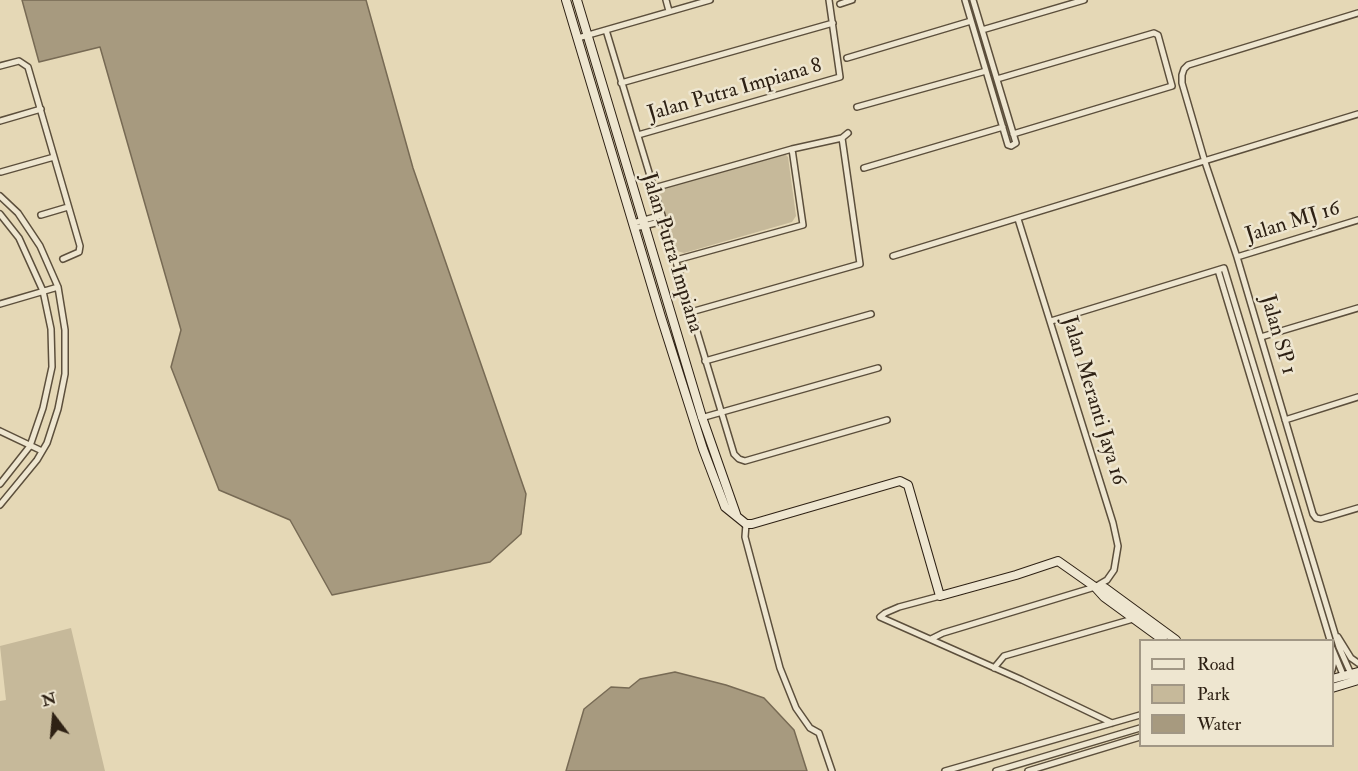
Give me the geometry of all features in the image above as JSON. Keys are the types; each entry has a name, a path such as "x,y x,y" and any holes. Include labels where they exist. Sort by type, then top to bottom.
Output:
{"street":[{"name":"Jalan Putra Impiana","path":"566,0 634,226 698,418 736,515"},
{"name":"Jalan Putra Impiana","path":"577,0 644,223 724,507 736,515"},
{"path":"666,0 669,11"},
{"path":"578,38 710,0"},
{"path":"621,83 833,23 829,0"},
{"path":"840,3 852,0"},
{"path":"965,0 1008,145 1011,146 1016,143 973,0"},
{"path":"982,30 1084,0"},
{"name":"Jalan SP 1","path":"1358,14 1188,65 1184,69 1182,83 1237,257 1313,514 1316,518 1321,519 1358,508"},
{"path":"847,58 971,21"},
{"name":"Jalan Putra Impiana 8","path":"638,135 840,77 833,23"},
{"path":"606,30 734,454 739,459 745,460 887,420"},
{"path":"997,80 1156,33 1172,86 1013,134"},
{"path":"0,66 19,61 28,67 80,246 79,252 63,259"},
{"path":"857,107 986,70"},
{"path":"0,121 41,109"},
{"path":"893,256 1358,114"},
{"path":"864,168 1003,127"},
{"path":"654,188 792,149 842,138 848,133"},
{"path":"691,312 860,264 842,138"},
{"path":"676,260 803,225 792,149"},
{"path":"1,172 54,157"},
{"path":"0,196 18,213 40,246 58,287 65,330 65,374 58,409 47,443 38,460 0,505"},
{"path":"40,215 68,207"},
{"path":"0,214 19,238 43,291 51,329 52,368 43,408 30,446 0,484"},
{"path":"634,226 663,218"},
{"name":"Jalan Meranti Jaya 16","path":"1018,219 1113,523 1118,546 1114,570 1107,580 1095,587"},
{"name":"Jalan MJ 16","path":"1237,257 1358,220"},
{"path":"1051,321 1221,269"},
{"path":"1221,269 1339,647 1352,678"},
{"path":"1221,269 1330,639"},
{"path":"0,304 58,287"},
{"path":"1261,337 1358,308"},
{"path":"705,361 872,314"},
{"path":"698,418 878,368"},
{"path":"1285,420 1358,397"},
{"path":"0,431 42,451"},
{"path":"746,524 772,519 900,482 904,483 908,485 940,597"},
{"path":"736,515 746,524"},
{"path":"746,524 745,537 780,668 796,708 810,728 819,733 832,771"},
{"path":"1112,723 880,617 885,612 899,607 1058,561 1162,639"},
{"path":"931,639 943,633 1095,587 1105,588 1175,639"},
{"path":"994,668 1004,656 1133,619"},
{"path":"1333,628 1351,658 1358,663"},
{"path":"1335,656 1352,678"},
{"path":"1334,661 1335,656"},
{"path":"1334,680 1352,678"},
{"path":"1334,687 1352,678"},
{"path":"945,771 1139,715"},
{"path":"996,771 1139,728"},
{"path":"1028,771 1139,737"}],"green space":[{"path":"785,154 788,157 796,216 792,222 684,253 677,251 658,195 661,189"},
{"path":"71,628 105,771 0,771 0,701 6,700 0,646"}],"water":[{"path":"22,0 366,0 413,168 526,494 521,534 490,562 332,595 290,520 219,490 171,367 181,330 100,47 39,62"},
{"path":"675,672 726,685 764,698 794,730 807,771 566,771 584,709 611,687 629,688 640,679"}]}
